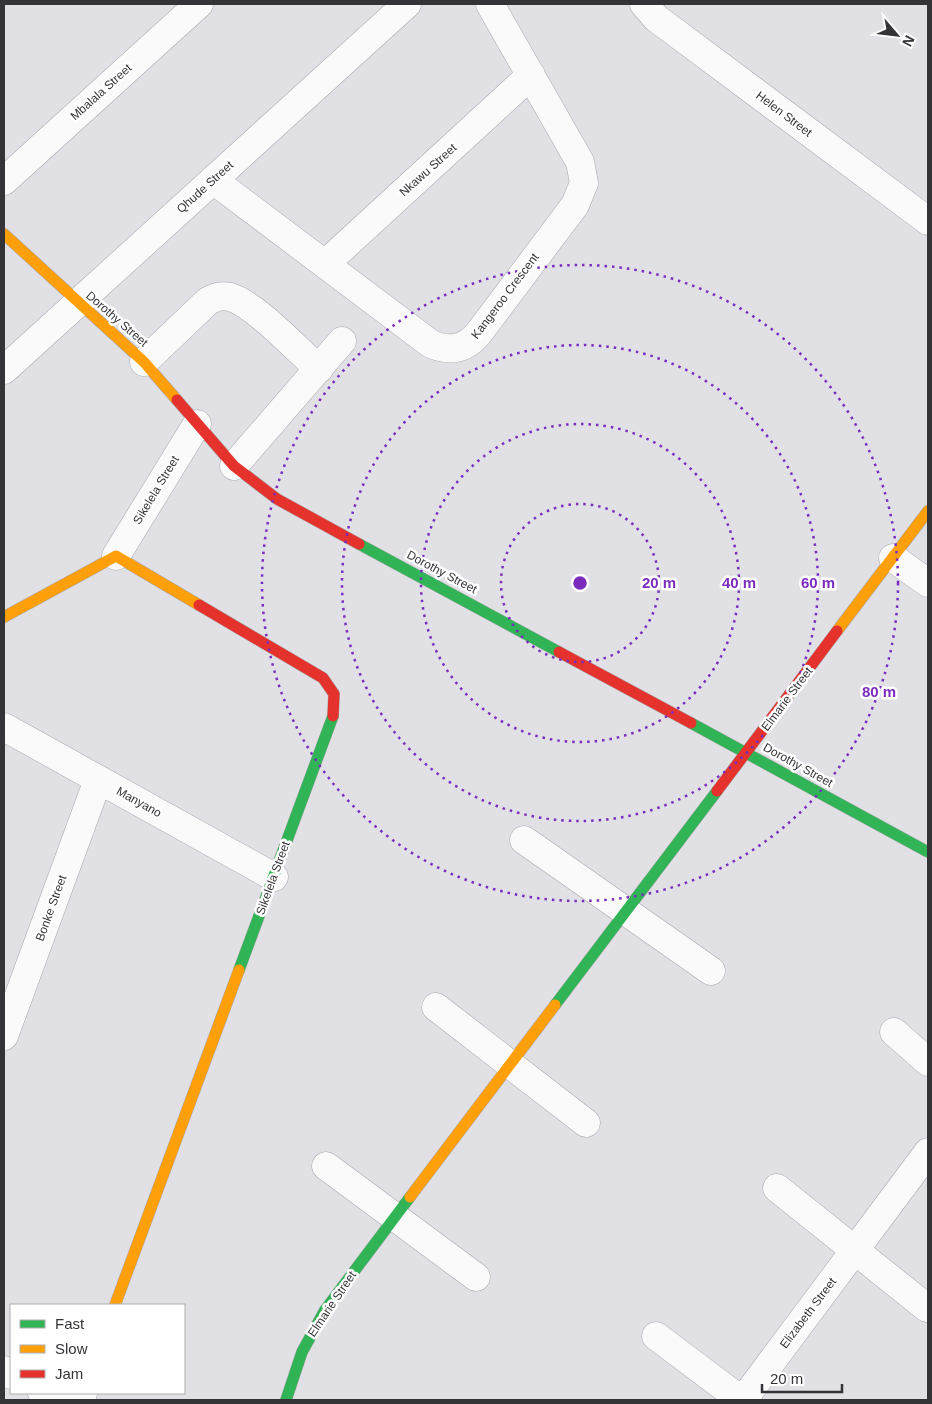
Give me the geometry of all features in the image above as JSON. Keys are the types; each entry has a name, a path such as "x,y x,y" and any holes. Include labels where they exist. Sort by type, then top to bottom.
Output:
{"street":[{"name":"Mbalala Street","path":"4,181 199,4"},
{"name":"Qhude Street","path":"4,370 407,4"},
{"name":"Kangeroo Crescent","path":"213,180 431,344 440,348 457,348 472,340 574,204 584,183 580,162 490,4"},
{"name":"Helen Street","path":"644,4 656,18 928,221"},
{"name":"Nkawu Street","path":"325,264 532,75"},
{"name":"Dorothy Street","path":"4,234 77,303 144,362 234,466 277,499 928,852"},
{"path":"144,362 208,301 218,296 231,297 246,305 318,369"},
{"path":"234,466 342,341"},
{"name":"Sikelela Street","path":"115,1304 335,711 334,694 331,686 317,674 116,556 196,424"},
{"name":"Elmarie Street","path":"286,1400 302,1352 316,1323 928,511"},
{"path":"4,617 116,556"},
{"path":"893,558 928,583"},
{"name":"Manyano","path":"4,727 274,877"},
{"name":"Bonke Street","path":"4,1036 98,780"},
{"path":"524,840 711,971"},
{"path":"436,1007 586,1122"},
{"path":"894,1032 928,1062"},
{"name":"Elizabeth Street","path":"656,1336 742,1400 928,1152"},
{"path":"326,1166 476,1277"},
{"path":"777,1188 927,1308"},
{"path":"44,1394 55,1400"}],"traffic: fast":[{"path":"359,544 559,652"},
{"path":"239,970 333,716"},
{"path":"691,723 928,852"},
{"path":"555,1005 717,791"},
{"path":"286,1400 302,1352 325,1310 410,1197"}],"traffic: slow":[{"path":"4,234 144,362 177,400"},
{"path":"837,631 928,511"},
{"path":"4,617 116,556 199,605"},
{"path":"115,1304 239,970"},
{"path":"410,1197 555,1005"}],"traffic: jam":[{"path":"177,400 234,466 277,499 359,544"},
{"path":"199,605 323,678 334,694 333,716"},
{"path":"717,791 837,631"},
{"path":"559,652 691,723"}]}
